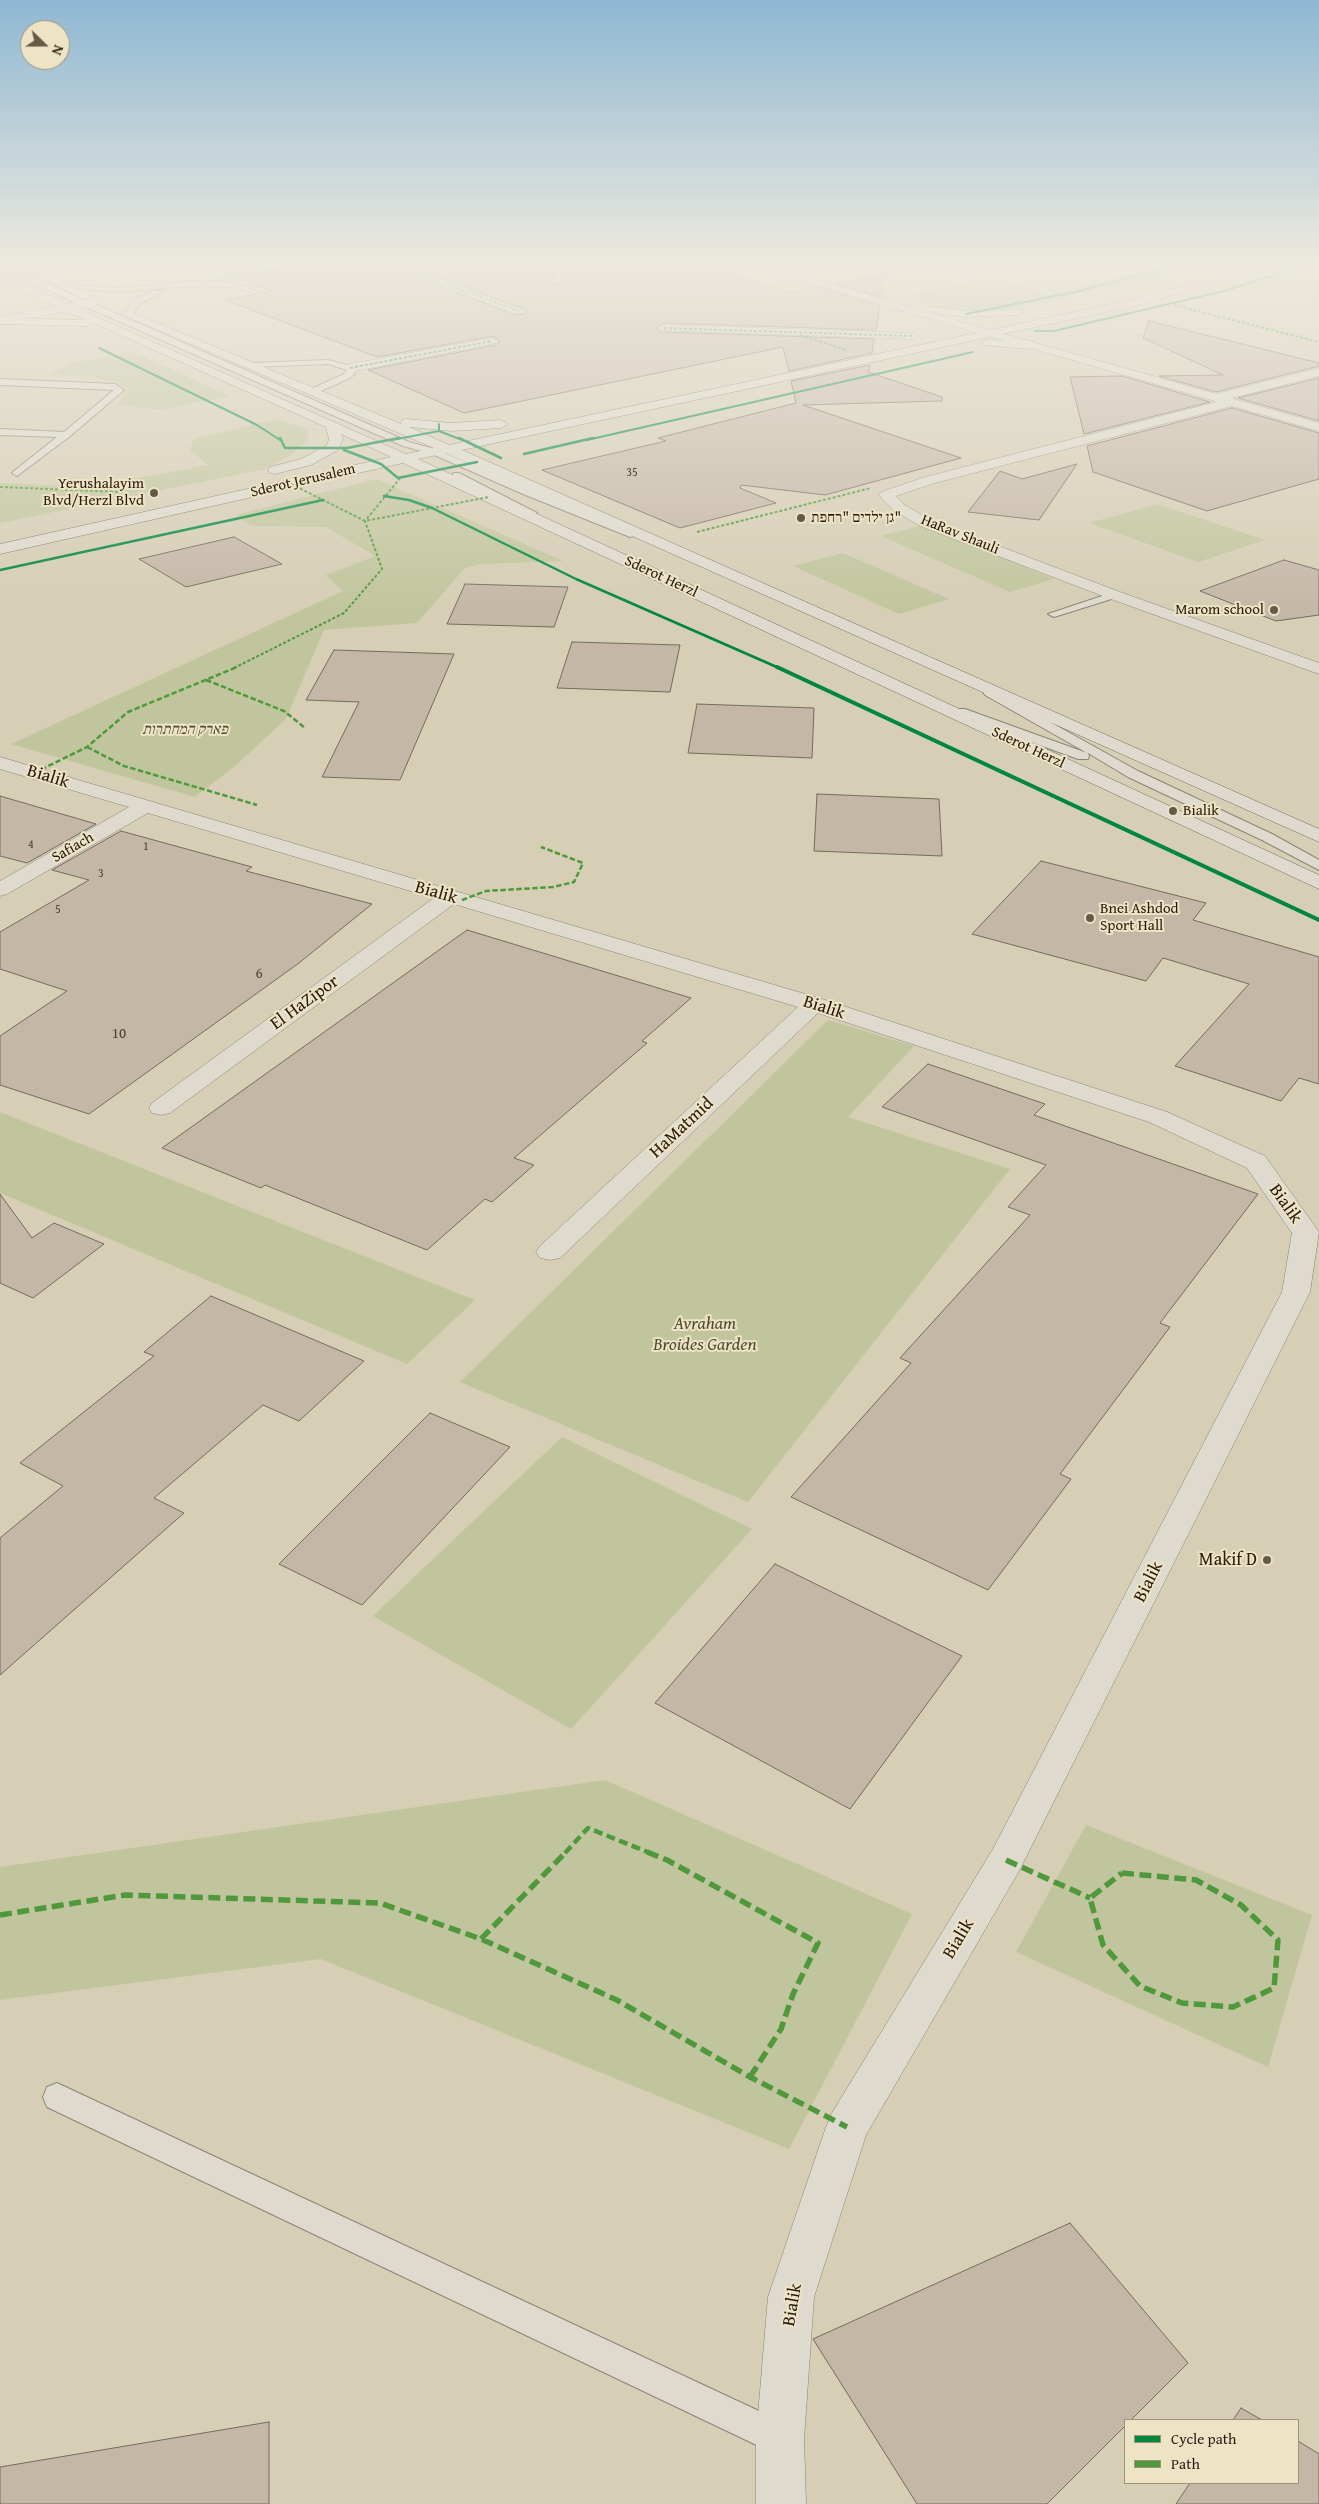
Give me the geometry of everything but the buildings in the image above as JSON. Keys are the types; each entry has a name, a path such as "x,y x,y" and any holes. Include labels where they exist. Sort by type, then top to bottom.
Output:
{"main road":[{"name":"Sderot Herzl","path":"231,380 384,449 406,451 467,487 1319,883"},
{"name":"Sderot Herzl","path":"280,380 310,396 368,414 427,440 436,452 688,557 1319,836"},
{"name":"Sderot Jerusalem","path":"406,451 436,452 770,380"},
{"path":"1153,380 1319,427"},
{"path":"1216,398 1288,380"},
{"name":"HaRav Shauli","path":"1232,402 930,480 886,495 898,507 925,522 1114,595 1319,669"},
{"name":"Sderot Jerusalem","path":"0,550 322,477 406,451 427,440 512,422 438,426 404,422 368,414"},
{"name":"Sderot Jerusalem","path":"332,425 336,439 332,447 324,454 306,462 265,473 384,449"},
{"path":"322,477 398,478 467,487"},
{"path":"112,506 130,502"},
{"name":"Bialik","path":"0,763 814,1004 1158,1117 1256,1162 1306,1233 1296,1292 1011,1852 847,2127 791,2297 780,2439 781,2504"},
{"name":"Safiach","path":"0,890 146,806"},
{"name":"El HaZipor","path":"161,1108 450,897"},
{"name":"HaMatmid","path":"550,1252 814,1004"}],"lane":[{"path":"269,380 310,396 340,380"},
{"path":"278,380 406,451"},
{"path":"0,382 119,388 117,395 17,473"},
{"path":"0,432 66,435"},
{"path":"436,452 457,475 655,574"},
{"path":"1054,614 1114,595"},
{"path":"965,679 1133,774 1267,837 1319,866"},
{"path":"918,696 1133,774"},
{"path":"1267,837 1319,855"},
{"path":"57,2097 780,2439"}],"green space":[{"path":"104,380 194,380 230,396 161,410 118,405 127,389 119,384"},
{"path":"277,419 307,429 308,439 291,455 265,469 0,523 0,483 88,487 208,465 190,450 194,439"},
{"name":"פארק המחתרות","path":"376,479 563,561 482,564 465,568 417,623 324,630 286,719 235,766 195,797 11,744 343,591 326,575 375,556 326,527 251,526 236,515"},
{"path":"1157,504 1265,540 1198,562 1089,523"},
{"path":"923,525 1054,579 1010,592 881,536"},
{"path":"843,553 949,599 899,614 793,566"},
{"name":"Avraham Broides Garden","path":"828,1020 914,1046 848,1117 1010,1169 748,1502 460,1382"},
{"path":"0,1112 475,1300 407,1364 0,1193"},
{"path":"562,1437 752,1529 571,1729 373,1616"},
{"path":"605,1780 912,1914 789,2149 321,1959 0,2000 0,1867"},
{"path":"1086,1825 1312,1915 1268,2067 1016,1952"}],"marked path":[{"path":"34,773 87,747 128,712 247,663 344,613 382,569 365,521 398,478 401,477"},
{"path":"291,484 365,521 489,497"},
{"path":"0,487 120,492"},
{"path":"697,532 871,488"},
{"path":"206,680 284,711 305,728"},
{"path":"87,747 124,766 257,805"},
{"path":"462,900 486,891 553,887 574,882 583,863 541,847"},
{"path":"481,1939 525,1896 588,1828 667,1860 818,1943 793,1994 781,2029 750,2077"},
{"path":"1006,1860 1090,1898 1103,1945 1140,1986 1182,2003 1233,2007 1274,1988 1278,1940 1241,1905 1196,1880 1122,1873 1090,1898"},
{"path":"0,1915 125,1895 380,1903 481,1939 617,2000 750,2077 847,2127"}],"cycle path":[{"path":"164,380 279,437 285,448 347,448 439,431"},
{"path":"524,454 850,380"},
{"path":"439,424 439,431 474,444 501,458"},
{"path":"344,450 359,454 381,464 398,478 477,462"},
{"path":"384,496 409,500 432,508 576,579 847,698 1319,920"},
{"path":"0,570 323,500"}],"place":[{"name":"Yerushalayim Blvd/Herzl Blvd","path":"154,493"},
{"name":"גן ילדים \"רחפת\"","path":"801,518"},
{"name":"Marom school","path":"1274,610"},
{"name":"Bialik","path":"1173,811"},
{"name":"Bnei Ashdod Sport Hall","path":"1090,918"},
{"name":"Makif D","path":"1267,1560"}]}
